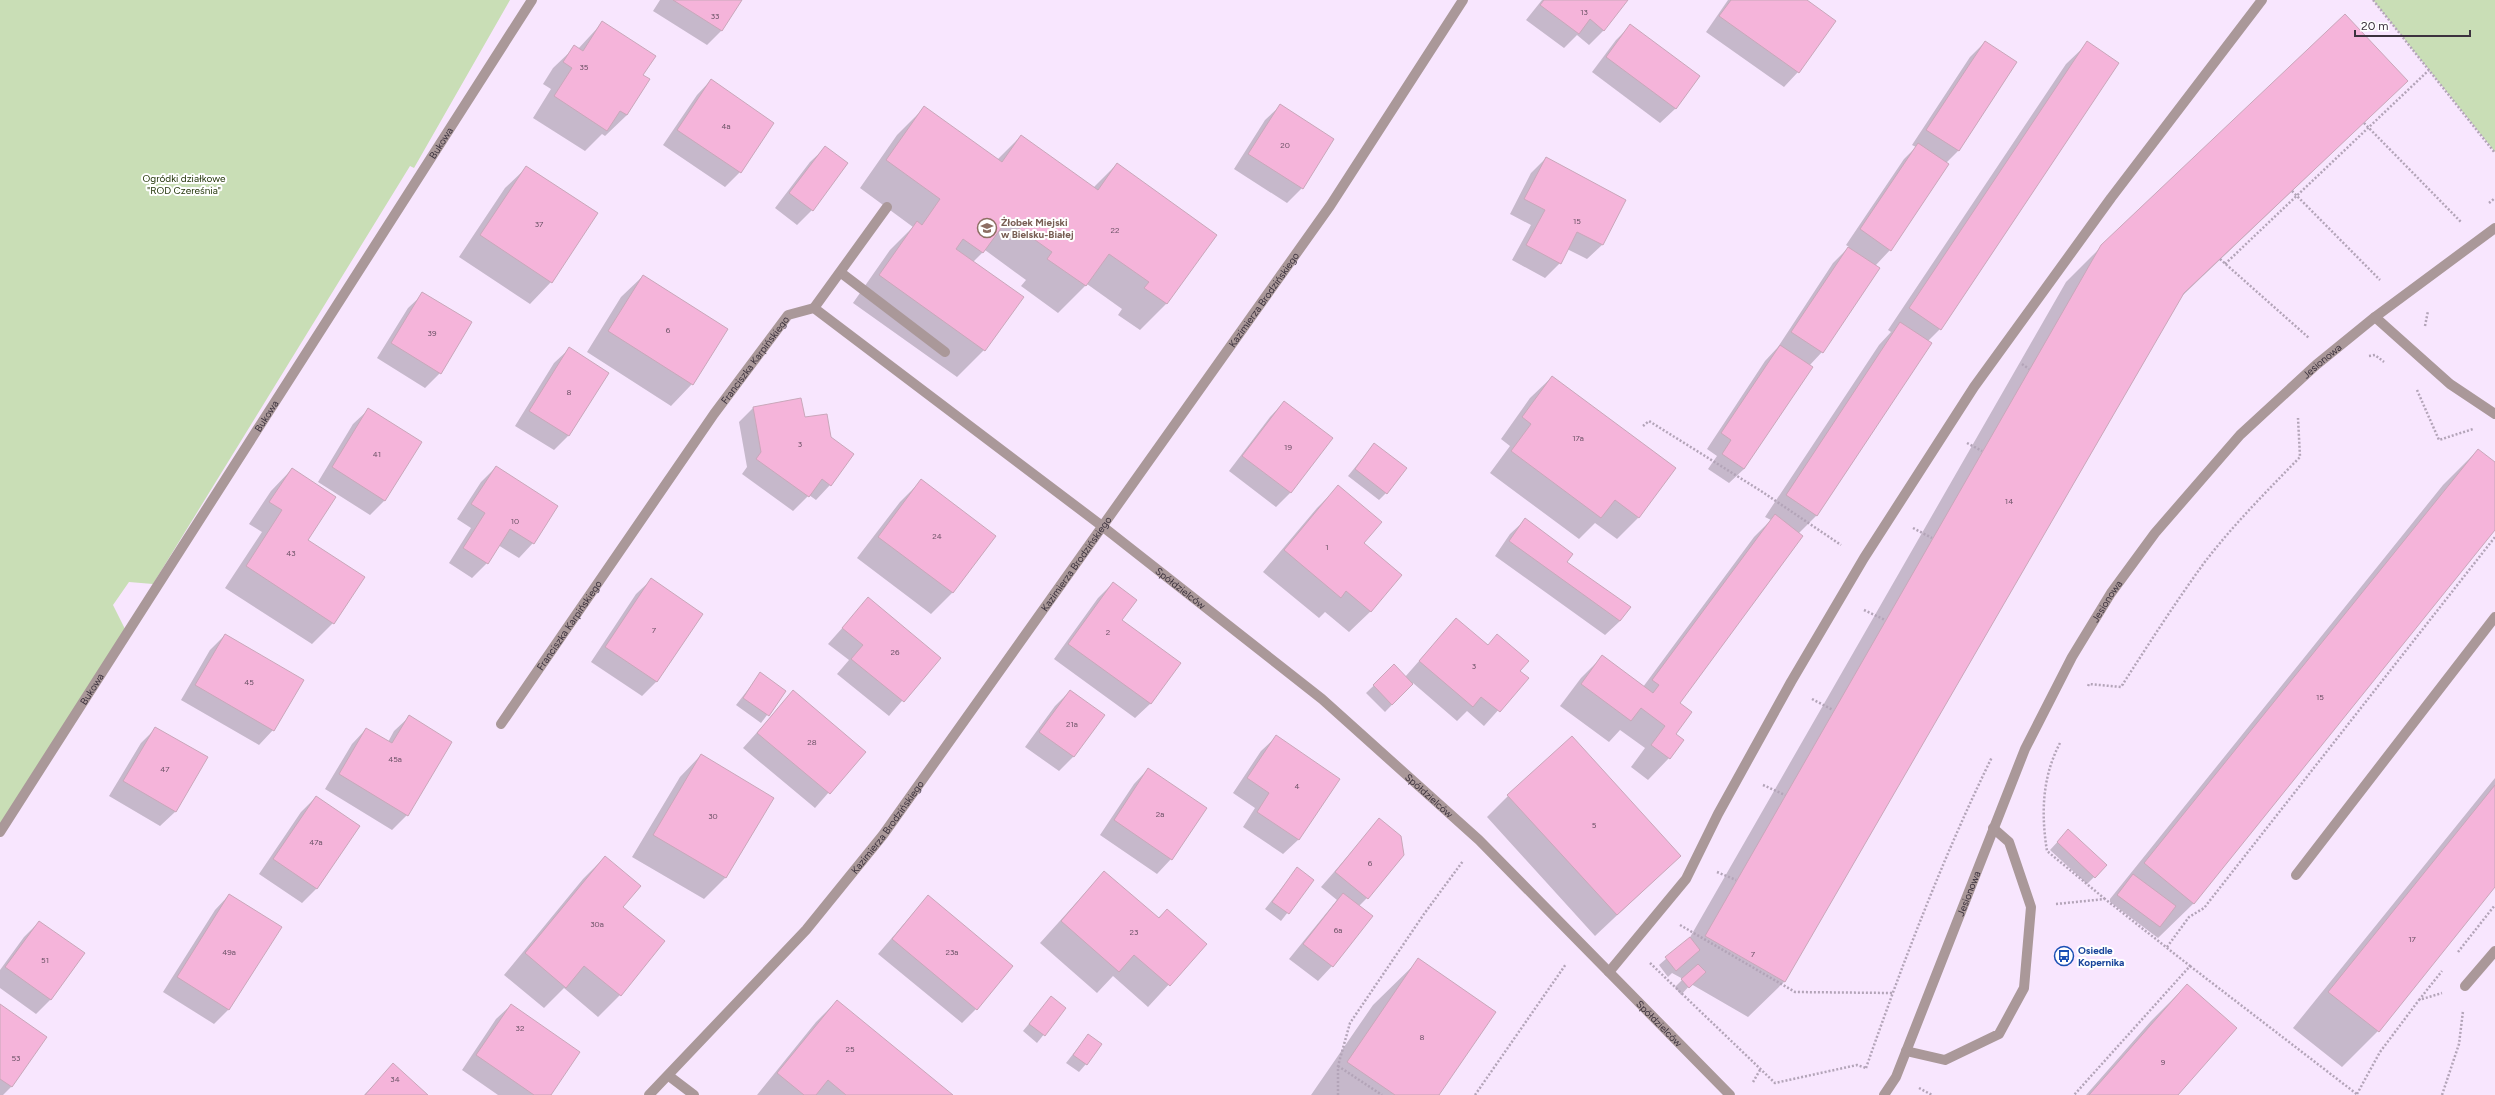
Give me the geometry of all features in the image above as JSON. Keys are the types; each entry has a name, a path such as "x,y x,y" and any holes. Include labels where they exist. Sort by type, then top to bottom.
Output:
{"street":[{"name":"Bukowa","path":"0,832 532,0"},
{"name":"Kazimierza Brodzińskiego","path":"649,1095 669,1076 806,930 883,835 1330,206 1463,0"},
{"path":"1609,972 1686,879 1718,814 1791,682 1864,558 1974,387 2111,198 2262,0"},
{"path":"887,207 814,308 1102,526"},
{"name":"Jesionowa","path":"1884,1095 1896,1077 2025,749 2072,657 2111,592 2155,533 2240,435 2316,364 2375,317 2495,228"},
{"path":"840,272 945,352"},
{"name":"Franciszka Karpińskiego","path":"501,724 714,414 788,315 814,308"},
{"path":"2375,317 2450,384 2495,414"},
{"name":"Spółdzielców","path":"1102,526 1322,699 1479,840 1730,1095"},
{"path":"2296,875 2495,617"},
{"path":"1906,1051 1946,1060 1999,1034 2024,988 2030,907 2009,842 1993,828"},
{"path":"2465,986 2495,951"},
{"path":"669,1076 694,1095"}],"path":[{"path":"2373,0 2495,153"},
{"path":"2225,264 2369,129 2429,70"},
{"path":"2364,123 2461,222"},
{"path":"2292,191 2380,280"},
{"path":"2220,259 2309,339"},
{"path":"2425,331 2428,309"},
{"path":"2364,356 2375,356 2387,364"},
{"path":"2415,388 2439,440 2475,429"},
{"path":"2086,691 2089,684 2121,687 2167,616 2205,562 2255,503 2300,457 2297,420 2302,414"},
{"path":"1643,426 1650,421 1761,491 1830,540 1864,558"},
{"path":"1908,525 1932,538"},
{"path":"2167,947 2189,917 2204,908 2495,537"},
{"path":"1859,608 1885,620"},
{"path":"1807,696 1833,710"},
{"path":"2062,738 2055,751 2046,783 2043,807 2047,851 2190,966 2358,1094 2380,1052 2419,1000 2465,986 2460,1044 2442,1095"},
{"path":"1760,783 1785,795"},
{"path":"1338,1095 1338,1066 1350,1022 1424,914 1479,840"},
{"path":"1712,869 1736,880"},
{"path":"2030,907 2106,898"},
{"path":"1674,922 1795,992 1892,993"},
{"path":"1635,941 1651,964 1776,1083 1858,1065 1896,1077 1932,1095"},
{"path":"1475,1095 1580,943"},
{"path":"2074,1095 2190,966"},
{"path":"1338,1066 1382,1095"}],"green space":[{"name":"Ogródki działkowe \"ROD Czereśnia\"","path":"0,0 510,0 414,168 410,166 153,584 129,582 113,605 125,629 0,827"},
{"path":"2373,0 2495,0 2495,152"}],"building":[{"path":"673,0 742,0 722,31"},
{"path":"1544,0 1628,0 1604,31 1590,19 1579,34 1540,5"},
{"path":"1731,0 1807,0 1836,21 1799,73 1719,16"},
{"path":"2345,14 2408,81 2184,293 1785,982 1705,936 2101,245"},
{"path":"602,21 656,56 643,75 650,79 627,115 620,111 607,131 554,96 572,68 563,62 574,45 583,51"},
{"path":"1630,24 1700,76 1676,109 1606,57"},
{"path":"1985,41 2017,62 1959,151 1926,130"},
{"path":"2087,41 2119,63 1941,330 1909,308"},
{"path":"711,79 774,123 741,173 677,130"},
{"path":"1280,104 1334,139 1303,189 1248,154"},
{"path":"924,106 1002,162 1021,135 1098,190 1117,163 1217,235 1167,304 1144,288 1149,282 1109,254 1086,286 1047,259 1052,252 1007,220 983,253 963,239 956,249 1024,297 985,351 879,275 917,221 922,225 940,199 886,160"},
{"path":"1918,143 1949,164 1891,251 1860,229"},
{"path":"825,146 848,163 813,211 789,193"},
{"path":"1546,157 1626,200 1603,245 1577,232 1561,264 1526,245 1545,210 1524,199"},
{"path":"526,166 598,213 552,283 480,235"},
{"path":"1848,247 1880,268 1823,353 1791,332"},
{"path":"643,275 728,329 693,385 608,331"},
{"path":"422,292 472,322 441,374 391,343"},
{"path":"1900,322 1932,343 1817,516 1786,495"},
{"path":"1780,345 1813,367 1744,469 1722,454 1731,440 1721,433"},
{"path":"569,347 609,373 569,436 529,411"},
{"path":"1552,376 1676,468 1639,518 1615,500 1601,518 1511,451 1531,424 1522,417"},
{"path":"801,398 805,417 827,414 831,437 854,454 831,486 822,479 809,497 756,459 761,452 753,407"},
{"path":"1284,401 1333,438 1291,493 1242,456"},
{"path":"368,408 422,442 385,501 332,467"},
{"path":"1374,443 1407,468 1387,494 1355,469"},
{"path":"2478,449 2495,462 2495,530 2194,904 2144,863"},
{"path":"496,466 558,506 534,544 510,529 488,564 463,548 485,513 471,504"},
{"path":"292,468 336,497 308,540 365,577 334,624 246,566 282,510 269,502"},
{"path":"921,479 996,536 953,593 878,537"},
{"path":"1338,485 1382,522 1364,543 1402,575 1371,612 1346,591 1341,598 1284,550"},
{"path":"1775,514 1803,536 1680,703 1692,712 1676,734 1684,740 1670,759 1651,745 1665,726 1641,708 1631,721 1581,684 1602,655 1653,693 1659,685 1652,680"},
{"path":"1525,518 1573,554 1567,562 1631,607 1620,621 1509,541"},
{"path":"651,578 703,614 657,682 605,647"},
{"path":"1113,582 1137,600 1122,620 1181,663 1151,704 1068,644"},
{"path":"868,597 941,658 904,702 851,659 863,645 842,628"},
{"path":"1456,618 1488,645 1497,634 1529,661 1520,671 1529,678 1500,712 1481,697 1473,707 1419,661"},
{"path":"225,634 304,680 274,731 195,685"},
{"path":"1394,664 1413,684 1392,705 1373,685"},
{"path":"760,672 786,691 769,716 743,698"},
{"path":"793,690 866,752 830,794 757,733"},
{"path":"1070,690 1105,715 1074,757 1039,732"},
{"path":"409,715 452,742 408,816 339,774 366,728 392,743"},
{"path":"155,727 208,757 176,812 123,781"},
{"path":"1276,735 1340,779 1299,840 1257,812 1269,793 1247,778"},
{"path":"1572,736 1681,856 1617,915 1507,795"},
{"path":"701,754 774,798 726,878 653,835"},
{"path":"1148,768 1207,808 1172,860 1114,820"},
{"path":"2495,785 2495,887 2379,1032 2328,992"},
{"path":"316,796 360,826 317,889 273,859"},
{"path":"1379,818 1401,836 1404,855 1368,899 1335,872"},
{"path":"2068,829 2107,865 2095,878 2057,842"},
{"path":"605,856 641,886 623,907 665,941 621,996 584,966 566,988 525,953"},
{"path":"1297,867 1314,880 1289,914 1272,902"},
{"path":"1104,871 1159,918 1167,909 1207,944 1170,986 1134,955 1119,972 1061,921"},
{"path":"2133,874 2176,906 2160,927 2117,895"},
{"path":"1343,893 1373,916 1333,967 1303,944"},
{"path":"229,894 282,927 229,1010 177,977"},
{"path":"928,895 1013,966 977,1010 892,939"},
{"path":"39,921 85,953 51,1000 5,967"},
{"path":"1690,937 1700,950 1676,971 1665,957"},
{"path":"1418,958 1496,1012 1439,1095 1395,1095 1347,1062"},
{"path":"1698,964 1706,972 1689,988 1681,979"},
{"path":"2187,984 2237,1028 2178,1095 2089,1095"},
{"path":"1051,996 1066,1008 1045,1036 1029,1024"},
{"path":"837,1000 953,1095 846,1095 828,1080 816,1095 804,1095 777,1073"},
{"path":"0,1004 47,1037 12,1087 0,1079"},
{"path":"511,1004 580,1052 551,1095 534,1095 476,1055"},
{"path":"1088,1034 1102,1044 1087,1065 1073,1055"},
{"path":"393,1063 428,1095 365,1095"}],"place":[{"name":"Żłobek Miejski w Bielsku-Białej","path":"987,228"},
{"name":"Osiedle Kopernika","path":"2064,956"}]}
